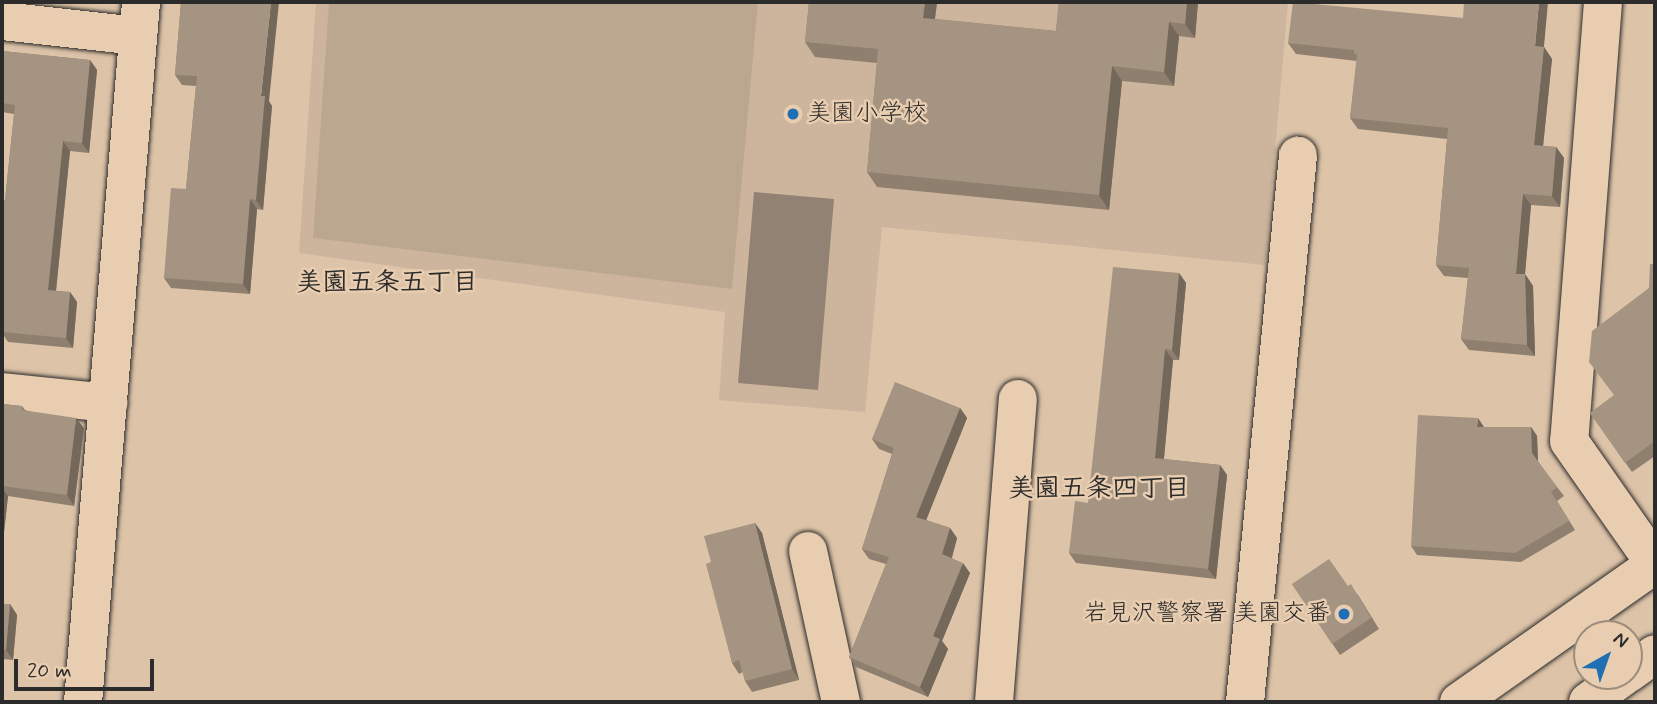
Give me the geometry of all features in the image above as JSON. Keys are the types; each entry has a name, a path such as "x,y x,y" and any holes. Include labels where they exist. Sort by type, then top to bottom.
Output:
{"main road":[{"path":"1459,702 1655,564 1569,441 1603,2"},
{"path":"2,21 139,19 83,702"},
{"path":"1245,702 1298,156"},
{"path":"2,392 108,403"},
{"path":"994,702 1018,399"},
{"path":"808,551 841,702"},
{"path":"1588,702 1605,690"}],"shaded area":[{"name":"美園小学校","path":"316,2 1288,2 1265,265 882,227 865,412 719,400 725,312 299,253"},
{"path":"329,2 758,2 732,289 313,238"},
{"path":"754,192 834,199 818,390 738,383"}],"building":[{"path":"181,2 271,2 261,96 265,96 256,200 250,199 243,284 164,278 171,188 186,189 197,76 175,75"},
{"path":"809,2 925,2 923,18 1056,31 1059,2 1187,2 1185,24 1169,22 1164,72 1112,66 1099,195 867,172 878,49 805,42"},
{"path":"1293,2 1463,18 1464,2 1539,2 1535,46 1544,47 1534,145 1556,147 1552,196 1523,194 1516,274 1525,274 1527,345 1461,339 1469,268 1436,265 1448,128 1350,118 1357,54 1354,54 1354,50 1288,43"},
{"path":"2,51 90,60 82,143 63,141 48,290 70,292 66,338 2,332 2,200 5,200 15,105 2,103"},
{"path":"1650,264 1655,264 1655,441 1625,463 1590,413 1614,395 1589,362 1592,331 1649,288"},
{"path":"1113,267 1179,273 1172,350 1165,349 1155,458 1220,465 1208,569 1069,553 1075,501 1088,503"},
{"path":"895,382 960,408 916,517 950,528 942,554 963,563 933,636 940,639 920,687 849,657 889,557 862,549 894,448 872,439"},
{"path":"2,404 22,406 22,410 76,418 67,495 2,486"},
{"path":"1418,415 1478,418 1477,427 1531,427 1532,453 1557,487 1551,492 1569,521 1515,553 1411,546"},
{"path":"755,523 792,669 745,681 739,660 732,663 706,564 711,562 704,536"},
{"name":"岩見沢警察署 美園交番","path":"1329,559 1348,586 1351,584 1371,618 1332,644 1292,584"},
{"path":"2,604 10,604 6,650 2,649"}],"place":[{"name":"美園小学校","path":"793,114"},
{"name":"岩見沢警察署 美園交番","path":"1344,614"}],"district":[{"name":"美園五条五丁目","path":"387,284"},
{"name":"美園五条四丁目","path":"1099,490"}]}
